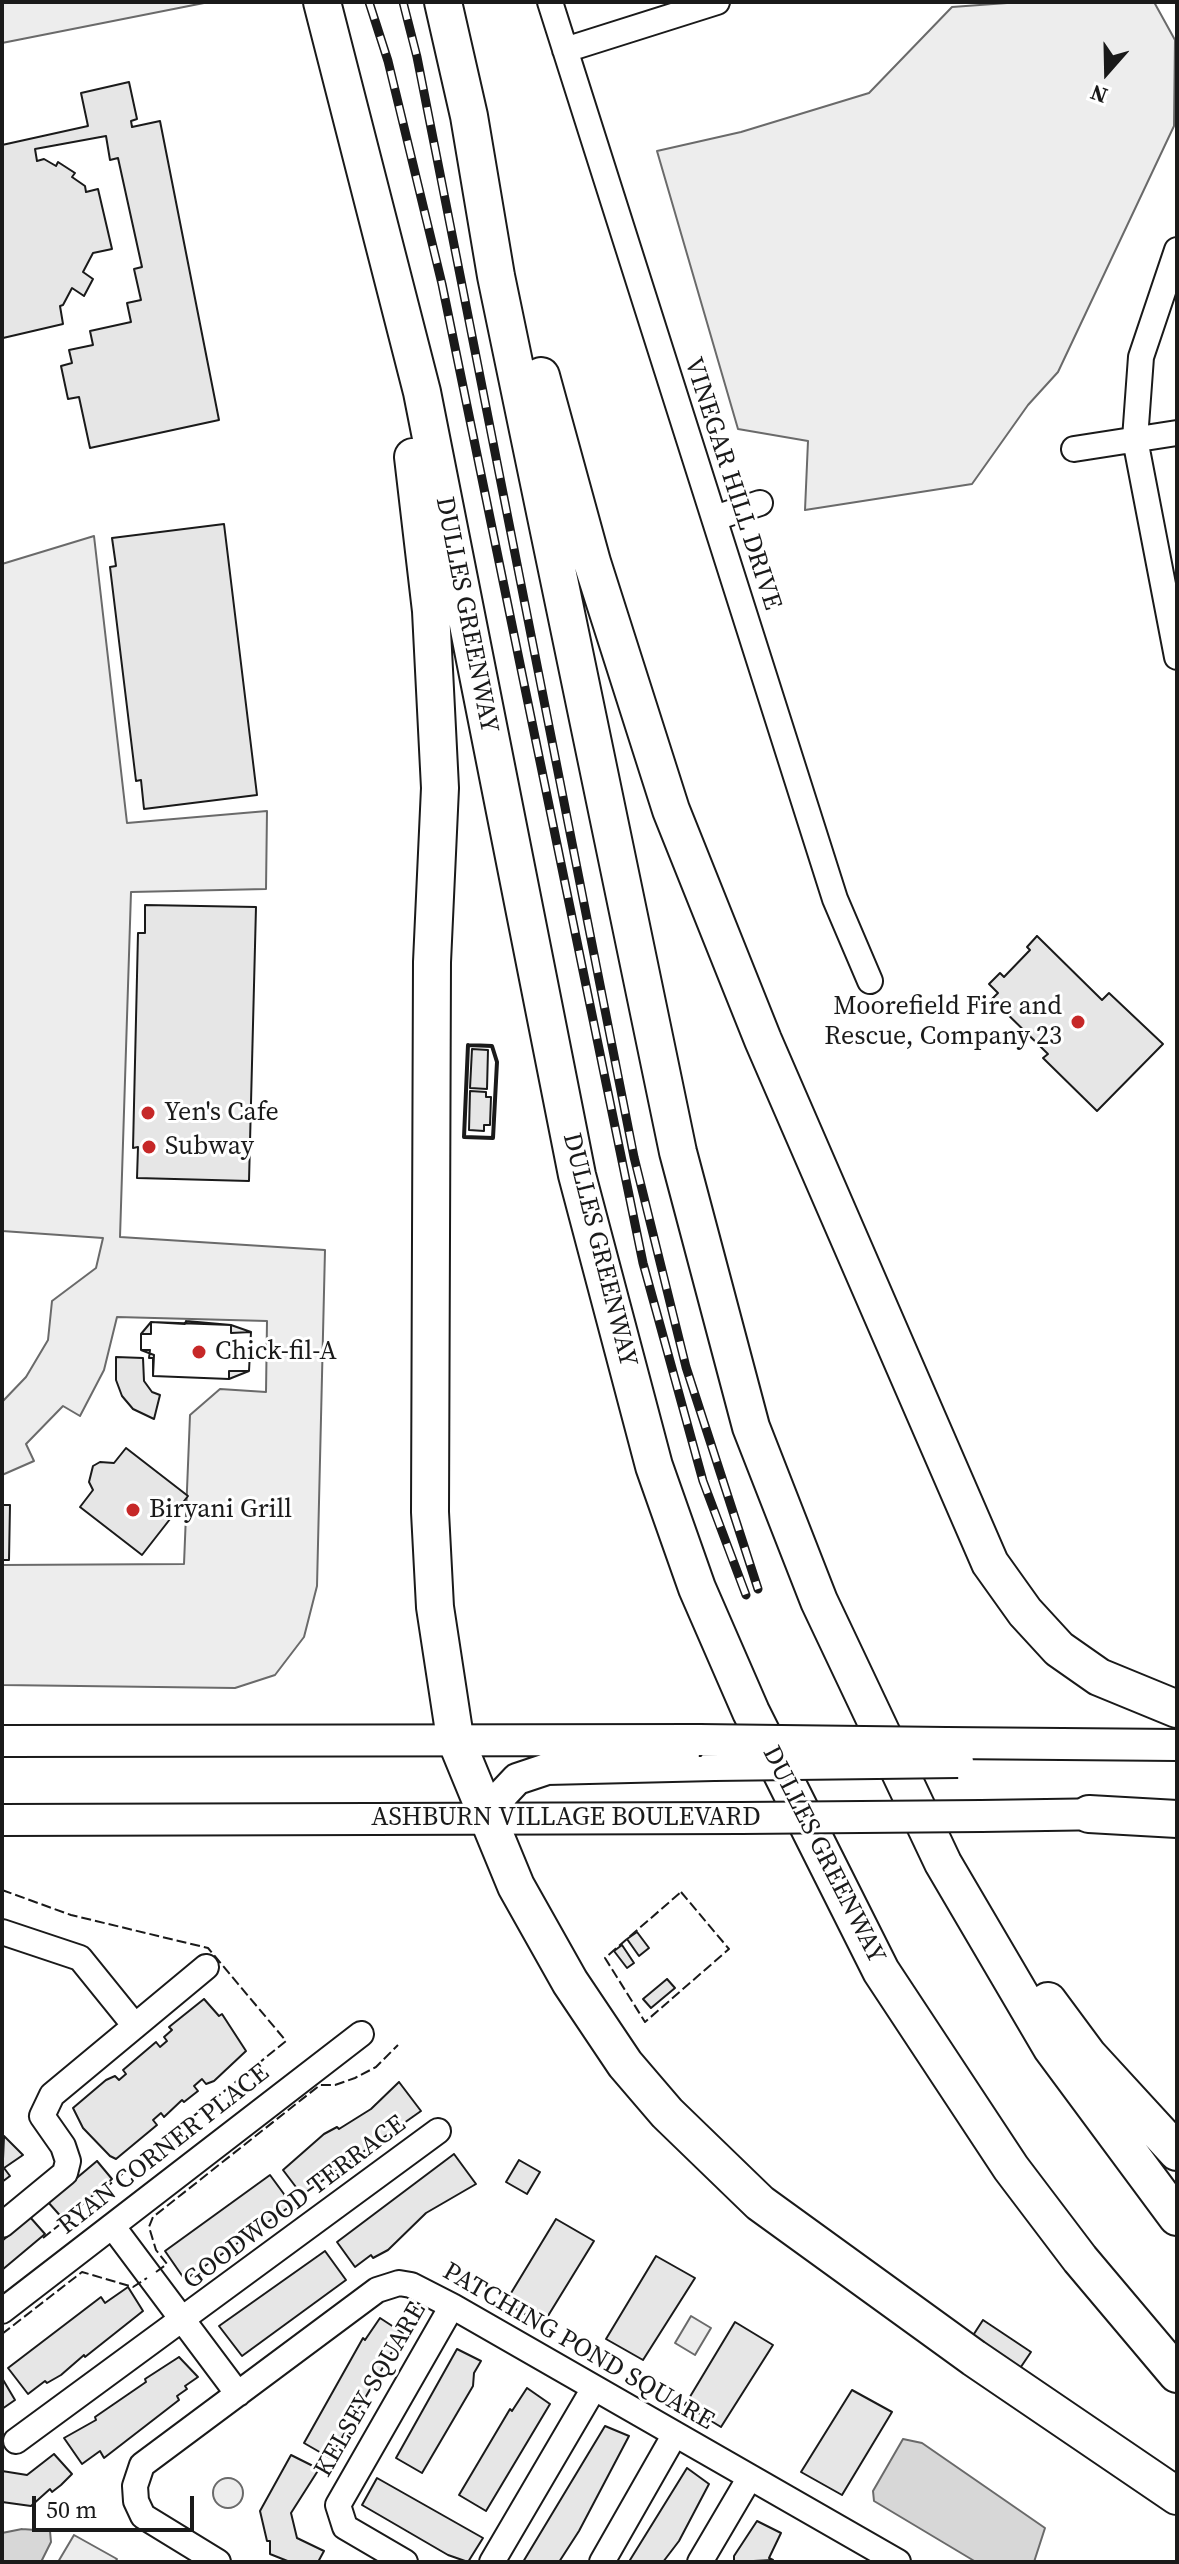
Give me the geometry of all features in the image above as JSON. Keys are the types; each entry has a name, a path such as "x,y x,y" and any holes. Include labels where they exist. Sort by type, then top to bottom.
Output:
{"highway":[{"name":"DULLES GREENWAY","path":"322,2 402,304 577,1175 654,1466 697,1588 751,1712 881,1971 1011,2168 1080,2259 1177,2374"},
{"path":"443,2 469,116 592,562 671,810 763,1040 990,1563 1025,1612 1059,1649 1099,1677 1177,1709"},
{"path":"469,116 496,276 678,1152 751,1427 785,1518 848,1667 943,1863 1051,2047 1177,2217"},
{"path":"402,304 404,379 431,611 440,788 432,962 430,1512 435,1607 455,1738 516,1886 587,2011 642,2084 712,2160 760,2203 974,2358 1177,2496"},
{"path":"1089,1814 1177,1819"},
{"path":"943,1863 1088,2055 1177,2152"}],"main road":[{"path":"2,1741 455,1738 706,1752 952,1753 1177,1745"},
{"path":"489,1819 501,1796 517,1779 547,1769 706,1752"},
{"name":"ASHBURN VILLAGE BOULEVARD","path":"2,1820 741,1818 1177,1811"}],"street":[{"name":"VINEGAR HILL DRIVE","path":"550,2 638,287 715,518 835,899 870,981"},
{"path":"565,50 717,2"},
{"path":"1177,250 1141,357 1135,439 1177,657"},
{"path":"1074,449 1177,433"},
{"path":"715,518 760,503"},
{"path":"2,1932 80,1958 135,2026"},
{"path":"2,2225 65,2173 68,2161 63,2146 42,2116 52,2095 206,1967"},
{"name":"RYAN CORNER PLACE","path":"2,2311 361,2034"},
{"name":"GOODWOOD TERRACE","path":"16,2441 438,2131"},
{"path":"113,2227 238,2394"},
{"name":"PATCHING POND SQUARE","path":"218,2562 149,2522 136,2501 135,2486 148,2458 386,2285 411,2285 452,2306 898,2562"},
{"name":"KELSEY SQUARE","path":"405,2562 345,2527 338,2505 452,2306"},
{"path":"492,2562 594,2388"},
{"path":"602,2562 675,2434"},
{"path":"700,2562 750,2477"}],"shaded area":[{"path":"2,2 209,2 2,43"},
{"path":"1021,2 1154,2 1175,40 1174,126 1058,372 1028,405 972,484 805,510 808,441 738,429 657,151 741,132 869,93 952,7"},
{"path":"94,536 127,823 267,811 266,889 131,892 120,1237 325,1250 317,1586 304,1637 275,1675 235,1688 2,1685 2,1565 184,1564 190,1415 220,1389 266,1392 267,1321 117,1317 104,1370 80,1416 63,1406 26,1444 34,1461 2,1475 2,1402 26,1377 48,1340 52,1301 96,1268 103,1238 2,1231 2,564"},
{"path":"691,2316 711,2328 695,2355 675,2343"},
{"path":"903,2439 922,2443 1045,2528 1034,2562 976,2562 874,2501 873,2491"},
{"path":"228,2478 239,2482 243,2493 239,2504 228,2508 217,2504 213,2493 217,2482"},
{"path":"22,2529 50,2531 51,2542 41,2562 2,2562 2,2533"},
{"path":"74,2535 117,2559 115,2562 58,2562"}],"building":[{"path":"129,82 137,119 131,121 132,127 160,121 219,420 90,448 79,397 68,399 61,366 72,363 69,350 93,345 90,331 131,322 127,303 141,300 134,269 142,267 118,158 110,160 106,136 35,149 37,161 44,159 56,166 58,162 75,173 72,177 85,186 86,192 98,189 112,249 93,253 83,272 93,279 84,296 72,288 60,306 63,324 3,338 2,145 88,126 81,93"},
{"path":"224,524 257,795 144,809 141,780 136,781 110,567 116,566 112,538"},
{"path":"145,905 256,907 249,1181 137,1178 138,1147 133,1148 138,933 145,933"},
{"name":"Moorefield Fire and Rescue, Company 23","path":"1037,936 1102,1000 1109,993 1163,1044 1097,1111 1043,1058 1048,1054 992,999 998,993 989,984 1000,973 1004,977 1030,950 1027,947"},
{"path":"472,1049 488,1050 487,1089 470,1088"},
{"path":"470,1091 486,1092 486,1097 491,1097 490,1125 484,1125 484,1131 469,1130"},
{"name":"Chick-fil-A","path":"186,1321 231,1325 231,1333 251,1332 249,1371 229,1371 229,1379 153,1376 153,1358 149,1358 150,1350 141,1350 141,1334 151,1334 151,1322 185,1324"},
{"name":"Chick-fil-A","path":"151,1322 231,1325 251,1332 249,1371 229,1379 153,1376 154,1355 141,1350 141,1334"},
{"path":"116,1357 143,1358 144,1381 152,1392 160,1395 154,1419 133,1409 122,1396 116,1380"},
{"path":"126,1448 188,1496 142,1555 80,1507 93,1490 89,1482 93,1466 100,1462 114,1463"},
{"path":"2,1505 10,1505 9,1560 2,1560"},
{"path":"637,1932 649,1948 639,1956 627,1939"},
{"path":"622,1945 634,1963 627,1968 614,1951"},
{"path":"667,1979 675,1988 651,2008 643,1999"},
{"path":"204,1999 219,2016 222,2014 246,2051 214,2081 206,2084 202,2079 194,2086 198,2091 184,2102 182,2100 164,2117 161,2113 153,2120 157,2125 116,2159 110,2156 83,2128 73,2108 106,2080 115,2076 119,2080 126,2074 123,2070 156,2042 160,2047 167,2041 164,2037 172,2030 169,2027"},
{"path":"399,2082 421,2111 302,2195 283,2170 324,2134 337,2127 339,2129 371,2109"},
{"path":"4,2136 23,2155 4,2168 10,2176 2,2182"},
{"path":"454,2154 476,2184 426,2213 388,2250 373,2258 371,2255 355,2267 337,2242"},
{"path":"519,2160 540,2172 527,2194 506,2182"},
{"path":"97,2161 112,2179 64,2220 48,2202"},
{"path":"270,2175 292,2205 185,2280 165,2251"},
{"path":"30,2217 45,2234 2,2270 2,2241"},
{"path":"556,2219 594,2241 543,2324 505,2303"},
{"path":"325,2251 346,2280 242,2356 219,2326"},
{"path":"656,2256 695,2278 643,2360 606,2339"},
{"path":"128,2287 143,2311 61,2375 47,2383 45,2381 28,2394 8,2368 101,2297 105,2303"},
{"path":"380,2318 403,2333 330,2458 304,2443 363,2338 365,2340"},
{"path":"983,2320 1031,2352 1006,2389 959,2357"},
{"path":"735,2322 773,2345 721,2427 685,2405"},
{"path":"457,2349 481,2361 474,2373 473,2386 422,2473 396,2458"},
{"path":"179,2357 198,2377 185,2386 187,2389 177,2396 179,2400 104,2458 100,2451 82,2464 64,2438 96,2420 95,2417 146,2382 145,2379"},
{"path":"2,2378 15,2400 2,2409"},
{"path":"527,2388 550,2404 486,2511 459,2495 510,2409 512,2411"},
{"path":"852,2390 892,2412 842,2495 801,2472"},
{"path":"605,2426 629,2436 579,2531 559,2562 523,2562"},
{"path":"54,2454 72,2474 61,2485 52,2492 50,2489 31,2506 2,2502 2,2471 27,2475"},
{"path":"291,2455 319,2469 291,2513 297,2538 324,2551 318,2562 290,2562 270,2554 270,2541 267,2541 260,2511"},
{"path":"687,2468 709,2484 679,2541 663,2562 633,2562 630,2560"},
{"path":"377,2478 483,2538 468,2562 448,2555 362,2505"},
{"path":"757,2521 781,2533 769,2558 773,2560 734,2562 734,2556"}],"railway":[{"path":"369,2 388,61 442,284 643,1263 703,1481 746,1595"},
{"path":"403,2 417,57 634,1157 686,1367 758,1589"}],"fence":[{"path":"2,1890 71,1915 208,1948 286,2041 105,2188"},
{"path":"681,1892 729,1949 645,2022 605,1958 681,1892"},
{"path":"156,2272 167,2264 156,2250 149,2227 153,2217 320,2085 335,2085 355,2078 376,2067 398,2045"},
{"path":"43,2238 68,2218"},
{"path":"2,2334 82,2272 133,2287 147,2278"}],"wall":[{"path":"468,1045 492,1046 497,1062 493,1138 464,1137 468,1045"}],"place":[{"name":"Moorefield Fire and Rescue, Company 23","path":"1078,1022"},
{"name":"Yen's Cafe","path":"148,1113"},
{"name":"Subway","path":"149,1147"},
{"name":"Chick-fil-A","path":"199,1352"},
{"name":"Biryani Grill","path":"133,1510"}]}
